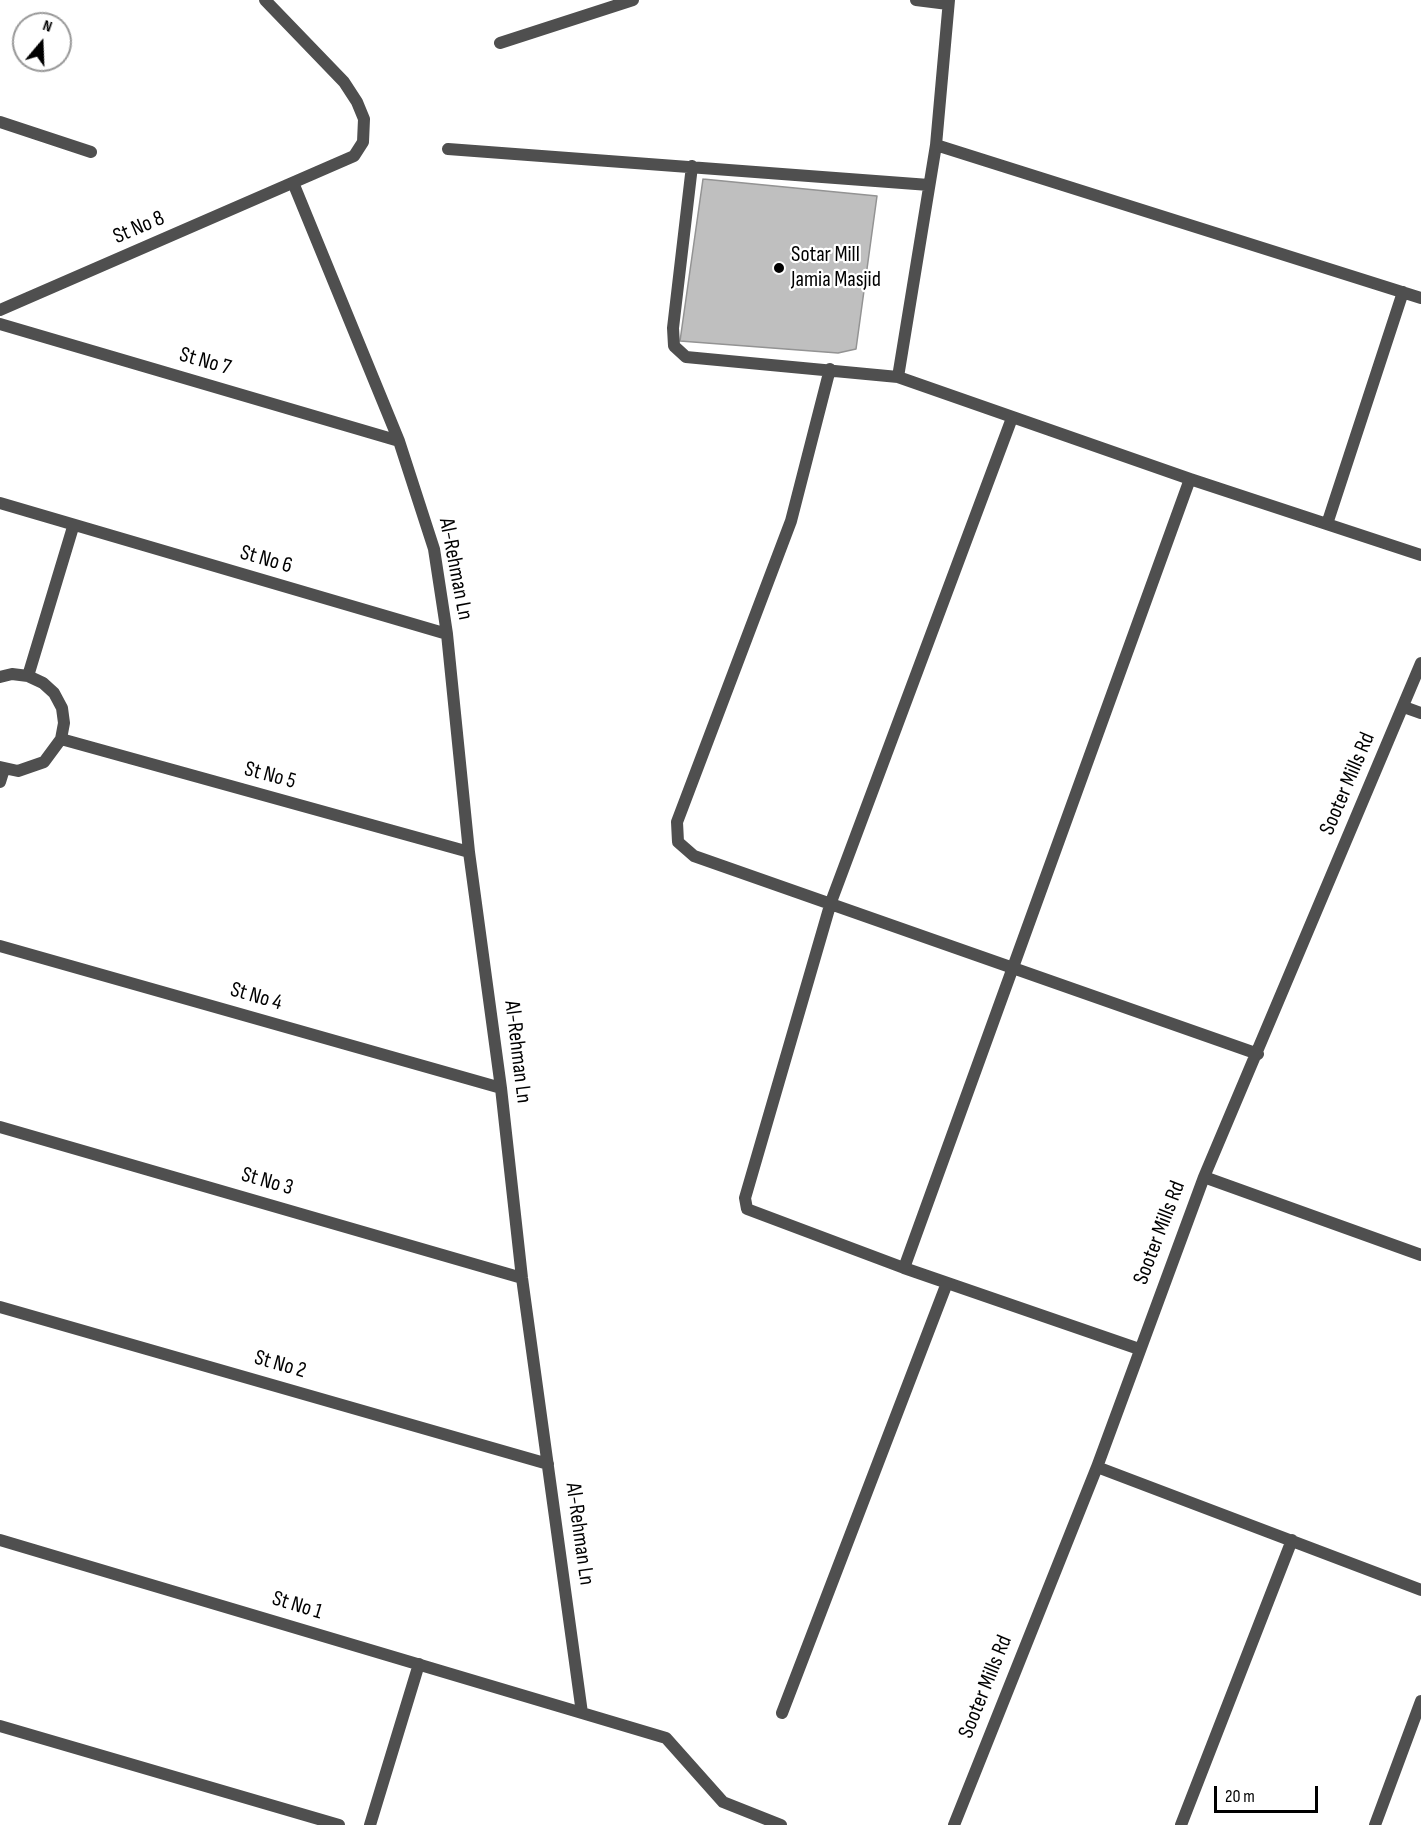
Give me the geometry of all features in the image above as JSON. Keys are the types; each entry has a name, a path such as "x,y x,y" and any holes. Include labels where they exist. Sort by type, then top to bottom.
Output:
{"street":[{"name":"St No 8","path":"0,310 354,156 363,142 364,119 344,82 265,0"},
{"path":"500,43 633,0"},
{"path":"898,377 936,146 949,2 916,0"},
{"path":"0,122 91,152"},
{"path":"936,146 1421,298"},
{"path":"448,149 929,185"},
{"path":"692,166 673,328 674,346 686,357 898,377 1190,479 1421,555"},
{"name":"Al-Rehman Ln","path":"294,184 399,441 434,549 447,634 469,852 501,1088 522,1278 582,1713"},
{"path":"1327,524 1403,292"},
{"name":"St No 7","path":"0,324 399,441"},
{"path":"830,369 791,521 677,822 678,842 694,856 1012,965 1258,1054"},
{"path":"1012,418 831,902 745,1198 747,1209 904,1268 1139,1349"},
{"path":"904,1268 1190,479"},
{"name":"St No 6","path":"0,503 73,527 447,634"},
{"path":"28,676 73,527"},
{"name":"Sooter Mills Rd","path":"954,1825 1097,1467 1204,1177 1258,1054 1421,663"},
{"path":"0,677 12,674 28,676 43,683 54,693 62,708 64,723 61,739 44,762 18,771 2,768 0,782"},
{"path":"1404,707 1421,713"},
{"name":"St No 5","path":"61,739 469,852"},
{"name":"St No 4","path":"0,946 501,1088"},
{"name":"St No 3","path":"0,1127 522,1278"},
{"path":"1204,1177 1421,1255"},
{"path":"782,1713 947,1283"},
{"name":"St No 2","path":"0,1306 548,1464"},
{"path":"1097,1467 1421,1590"},
{"name":"St No 1","path":"0,1540 582,1713"},
{"path":"1181,1825 1292,1540"},
{"path":"370,1825 418,1664"},
{"path":"1375,1825 1421,1701"},
{"path":"582,1713 666,1738 723,1802 781,1825"},
{"path":"0,1726 339,1825"}],"building":[{"name":"Sotar Mill Jamia Masjid","path":"703,179 877,196 856,349 838,353 680,341"}],"place":[{"name":"Sotar Mill Jamia Masjid","path":"779,268"}]}
